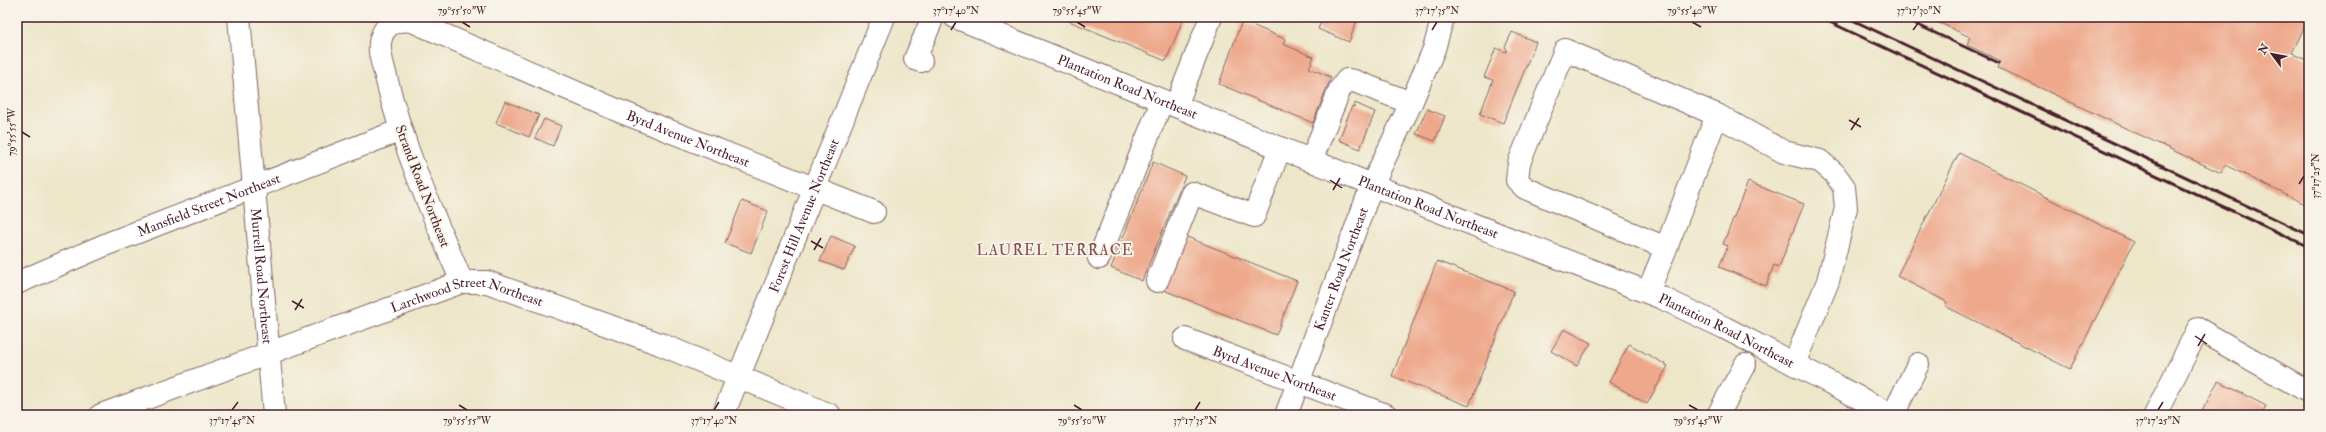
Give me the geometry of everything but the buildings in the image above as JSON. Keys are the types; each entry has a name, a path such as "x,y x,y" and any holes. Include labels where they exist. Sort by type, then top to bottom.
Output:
{"street":[{"name":"Murrell Road Northeast","path":"239,17 274,415"},
{"name":"Forest Hill Avenue Northeast","path":"723,415 884,17"},
{"path":"921,61 915,59 933,17"},
{"name":"Plantation Road Northeast","path":"955,17 1311,161 1648,292 1725,328 1892,415"},
{"path":"1099,258 1169,103 1211,17"},
{"name":"Kanter Road Northeast","path":"1286,415 1372,185 1411,103 1434,49 1443,17"},
{"name":"Strand Road Northeast","path":"462,282 434,219 401,130 380,48 381,38 386,28 393,22 403,20 412,21 504,61"},
{"path":"1666,248 1525,188 1517,180 1519,163 1565,50 1717,115 1784,152 1820,161 1834,173 1844,187 1846,208 1828,281 1794,364"},
{"name":"Byrd Avenue Northeast","path":"504,61 619,111 874,212"},
{"path":"1311,161 1340,89 1347,80 1354,81 1411,103"},
{"path":"1648,292 1717,115"},
{"name":"Mansfield Street Northeast","path":"17,283 106,244 254,189 332,156 401,130"},
{"path":"1157,281 1192,193 1254,216 1280,148"},
{"name":"Larchwood Street Northeast","path":"100,415 462,282 487,282 660,344 830,415"},
{"path":"2155,415 2198,329 2309,392"},
{"name":"Byrd Avenue Northeast","path":"1185,339 1386,415"},
{"path":"1892,415 1918,364"},
{"path":"1718,415 1745,365"}],"railway":[{"path":"1819,17 2309,247"},
{"path":"1846,17 2309,235"},
{"path":"1901,17 1999,63"}],"district":[{"name":"LAUREL TERRACE","path":"1055,250"}]}
